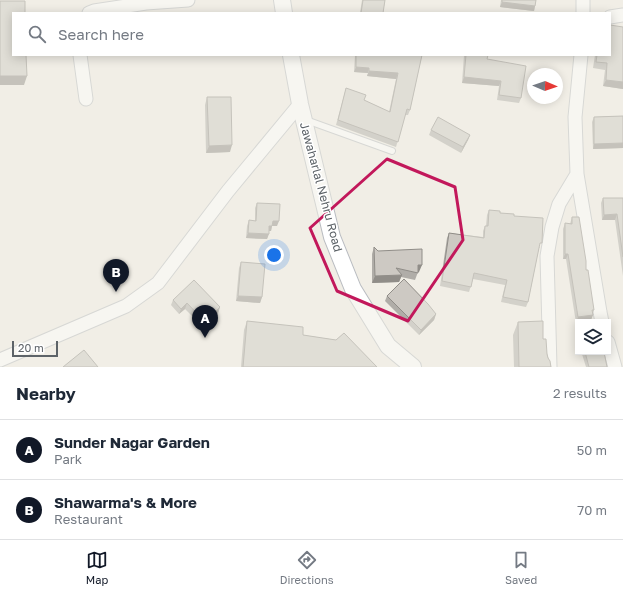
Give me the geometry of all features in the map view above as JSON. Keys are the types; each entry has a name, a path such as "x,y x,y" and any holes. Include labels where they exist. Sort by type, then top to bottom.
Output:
{"street":[{"path":"92,12 146,3 188,0"},
{"path":"282,0 284,12"},
{"path":"583,0 583,12"},
{"path":"611,17 623,15"},
{"path":"80,56 86,99"},
{"name":"Jawaharlal Nehru Road","path":"291,56 301,112 332,237 353,288 388,346 413,367"},
{"path":"581,56 575,117 577,174 601,319"},
{"path":"0,360 126,306 158,283 228,191 301,112"},
{"path":"550,367 547,256 552,227 559,204 577,174"},
{"path":"611,353 615,367"}],"lane":[{"path":"301,112 392,151"}],"highlighted area":[{"path":"387,159 455,187 463,240 408,321 337,291 310,228"}],"building":[{"path":"363,0 385,0 383,12 361,12"},
{"path":"502,0 536,0 535,6 502,2"},
{"path":"0,1 25,1 25,12 12,12 12,56 26,56 27,76 0,76"},
{"path":"611,25 623,27 623,82 606,80 607,63 596,62 597,56 611,56"},
{"path":"356,56 422,56 410,110 407,109 398,142 338,120 346,88 366,95 364,100 390,112 398,73 369,71 369,68 356,67"},
{"path":"466,56 488,56 487,59 526,66 521,98 499,95 501,81 464,77"},
{"path":"207,97 231,97 232,145 209,146"},
{"path":"623,116 623,143 594,144 594,117"},
{"path":"438,117 470,135 463,147 431,130"},
{"path":"603,198 623,198 623,257 617,214 604,215"},
{"path":"257,203 280,204 279,221 273,221 272,226 269,226 269,234 248,233 249,220 256,221"},
{"path":"489,210 500,211 500,213 514,214 514,216 543,218 542,243 540,243 528,302 503,297 507,280 474,273 471,287 442,281 449,233 484,238 485,226 488,226"},
{"path":"572,217 579,217 586,270 588,270 594,310 592,310 593,315 578,317 568,254 565,254 565,223 572,224"},
{"path":"374,247 378,251 422,249 422,265 418,265 418,273 396,268 402,275 375,276"},
{"path":"241,262 265,264 262,297 238,296"},
{"path":"404,279 436,314 421,330 387,296"},
{"path":"194,280 220,307 205,322 187,303 181,309 173,300"},
{"path":"247,321 303,327 303,335 336,340 344,333 377,367 243,367"},
{"path":"543,321 543,339 546,339 547,354 551,367 519,367 518,322"},
{"path":"84,350 98,367 63,367"},
{"path":"586,355 605,355 607,367 589,367"}],"place":[{"name":"Shawarma's & More","path":"116,292"},
{"name":"Sunder Nagar Garden","path":"205,338"}]}
